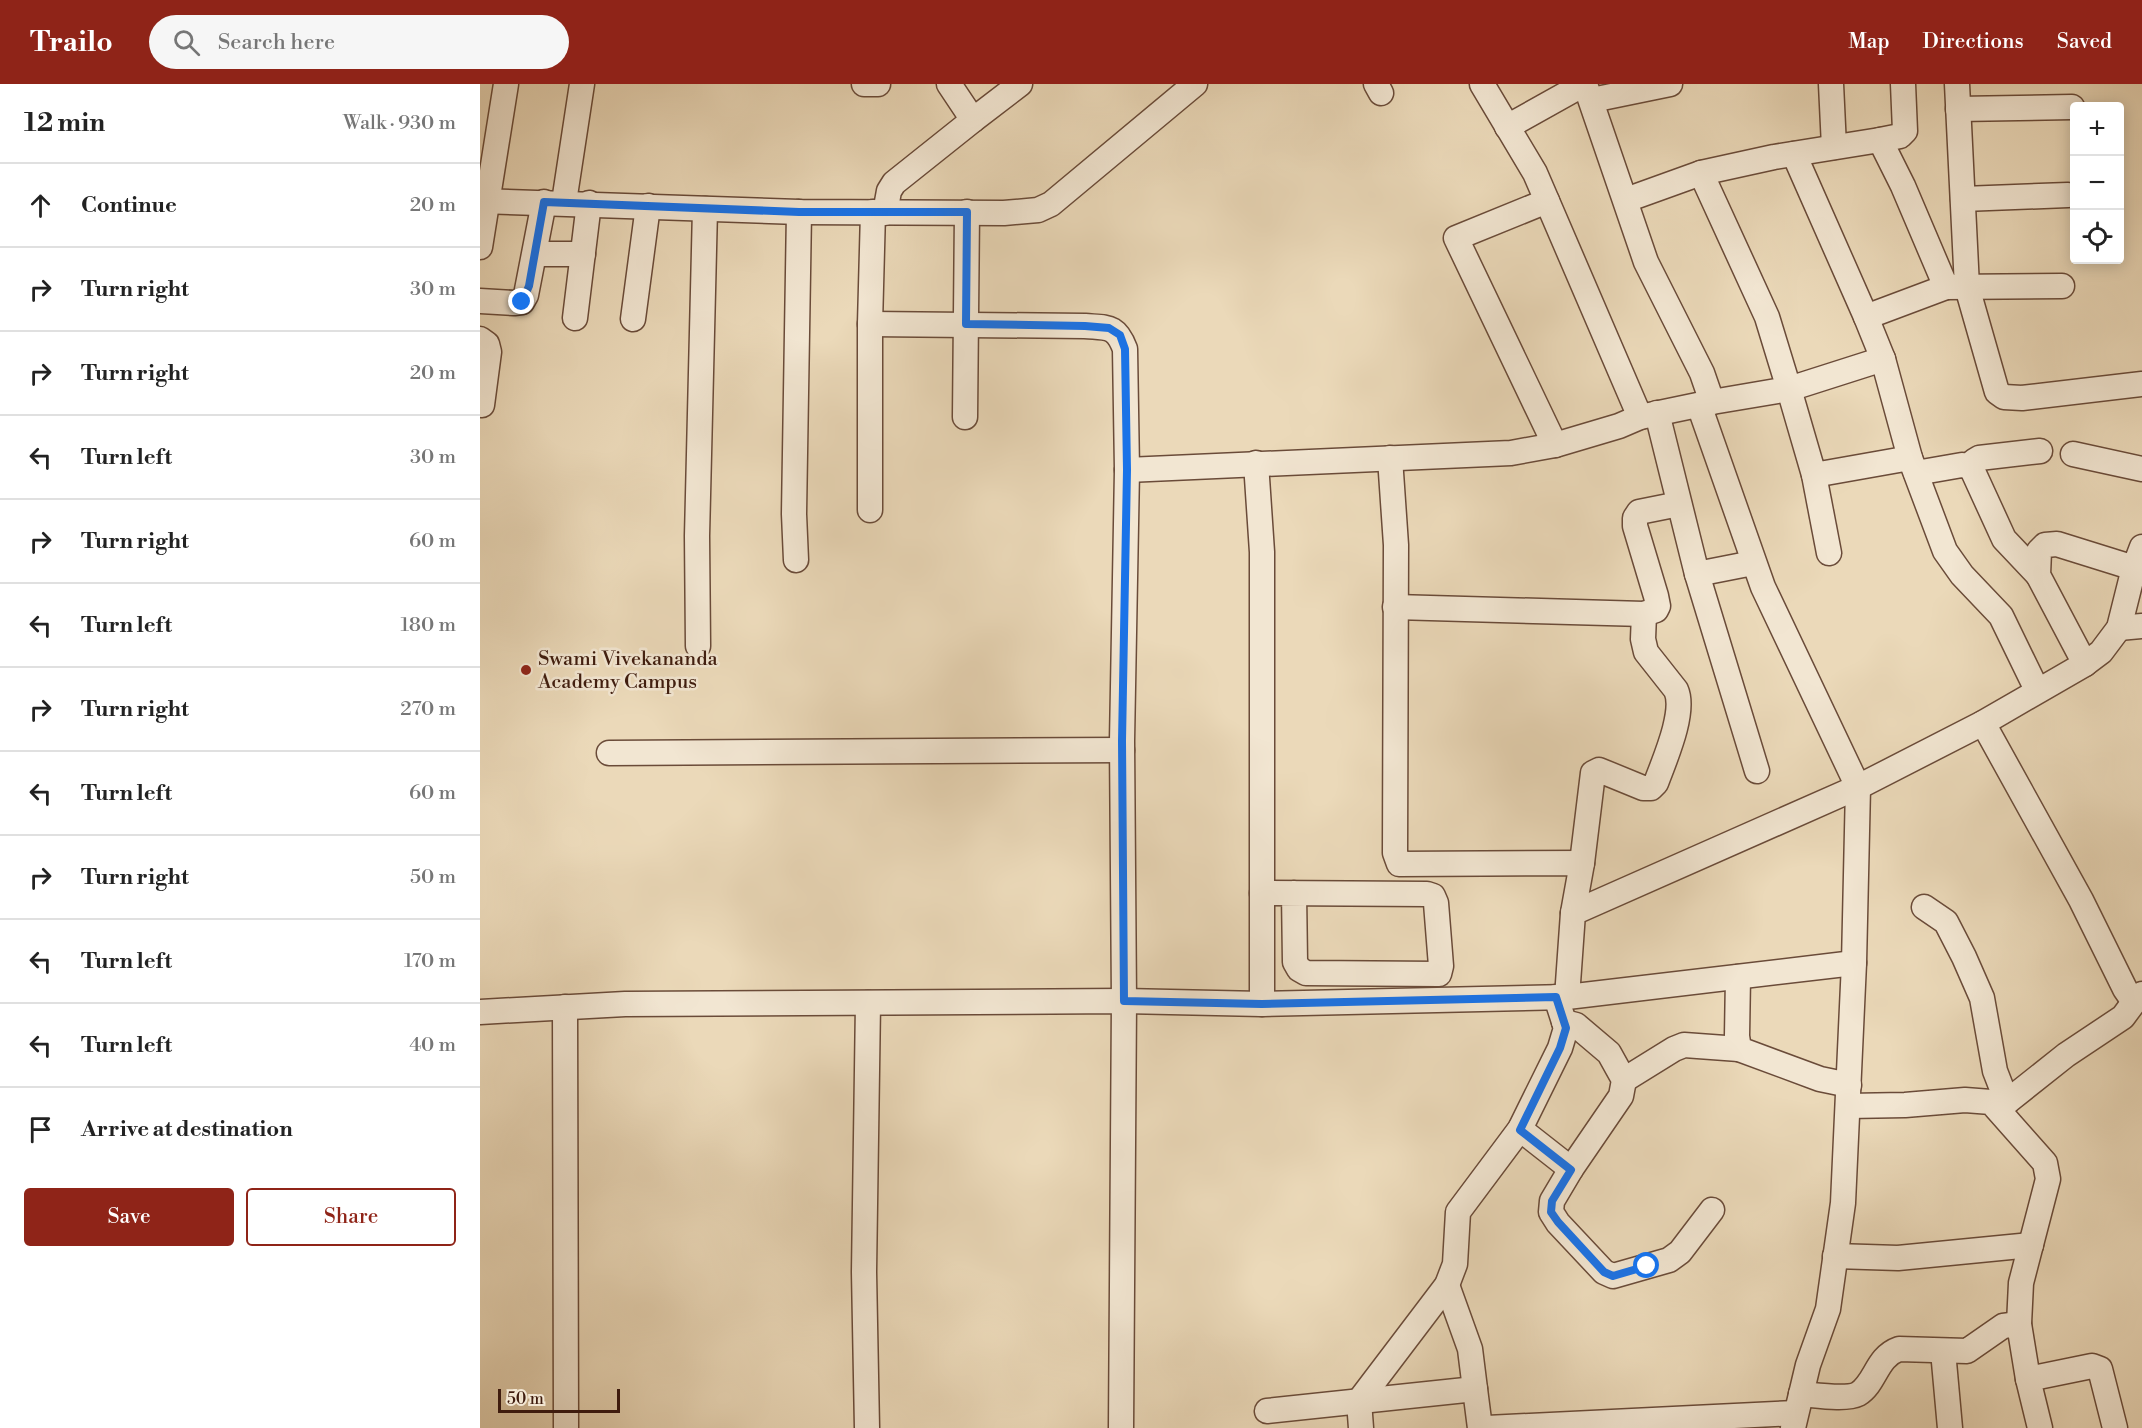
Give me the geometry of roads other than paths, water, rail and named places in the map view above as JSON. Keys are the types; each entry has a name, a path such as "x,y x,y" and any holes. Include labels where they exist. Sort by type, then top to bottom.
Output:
{"street":[{"path":"480,247 490,111 506,84"},
{"path":"480,301 522,302 529,286 535,254 554,202 582,84"},
{"path":"864,84 878,84"},
{"path":"949,84 973,120"},
{"path":"870,510 870,324 879,212 894,183 1020,84"},
{"path":"484,201 799,212 1038,210 1051,204 1195,84"},
{"path":"1482,84 1535,173 1648,415 1679,504 1697,574 1757,771"},
{"path":"1508,127 1587,90 1670,84"},
{"path":"1831,84 1834,147"},
{"path":"1626,200 1701,173 1900,136 1905,130 1903,84"},
{"path":"1957,84 1963,199 1957,287"},
{"path":"1587,90 1646,262 1702,373 1706,404 1753,563 1858,787 1854,963 1843,1203 1828,1309 1808,1365 1797,1412"},
{"path":"1958,109 2070,107"},
{"path":"1880,140 1957,287 1997,392 2004,397 2022,398 2142,384"},
{"path":"1794,154 1883,359 1913,465 1945,551 1962,575 2001,616 2037,690"},
{"path":"1701,173 1767,317 1815,475 1829,553"},
{"path":"1963,199 2068,195"},
{"path":"1547,201 1456,238 1555,445"},
{"path":"575,318 589,203"},
{"path":"633,319 648,206"},
{"path":"698,646 698,524 705,209"},
{"path":"796,560 794,514 799,212"},
{"path":"965,417 967,212"},
{"path":"535,254 583,254"},
{"path":"1866,317 1957,287 2062,286"},
{"path":"870,324 1109,328 1120,335 1125,349 1127,470 1122,750 1124,1001 1121,1428"},
{"path":"480,339 487,344 489,352 482,405"},
{"path":"1127,470 1511,453 1555,445 1648,415 1789,389 1883,359"},
{"path":"1971,467 1974,461 1979,459 2040,452"},
{"path":"2073,454 2142,469"},
{"path":"1390,458 1396,545 1395,853 1399,864 1582,863"},
{"path":"1256,463 1263,552 1262,1004"},
{"path":"1815,475 1913,465 1971,467"},
{"path":"1971,467 2004,539 2038,575 2085,664"},
{"path":"1395,607 1644,614 1656,610 1658,606 1635,526 1635,518 1639,512 1679,504"},
{"path":"1573,913 1858,787 1983,723 2085,664 2130,627 2138,558 2057,544 2046,545 2038,551 2038,575"},
{"path":"1697,574 1753,563"},
{"path":"1361,1428 1359,1401 1447,1285 1455,1264 1458,1212 1520,1130 1560,1048 1566,1028 1562,997 1593,773 1599,770 1643,788 1651,788 1656,783 1671,741 1679,696 1646,651 1644,614"},
{"path":"1983,723 2081,900 2125,989 2138,998 2123,1017 2066,1055 2002,1106"},
{"path":"609,753 1122,750"},
{"path":"1262,893 1294,893 1427,894 1433,896 1436,903 1442,966 1439,974 1306,973 1299,969 1295,962 1294,893"},
{"path":"1924,907 1946,922 1982,998 2002,1106 2045,1162 2048,1179 2021,1283 2019,1324 2028,1379 2040,1428"},
{"path":"480,1012 626,1004 1124,1001 1262,1004 1562,997 1854,963"},
{"path":"1738,977 1737,1036 1740,1049"},
{"path":"867,1428 864,1272 868,1003"},
{"path":"565,1007 566,1428"},
{"path":"1564,1022 1576,1025 1601,1045 1609,1053 1624,1080 1621,1096 1552,1201 1551,1212 1558,1222 1604,1272 1613,1276 1669,1260 1680,1252 1712,1210"},
{"path":"1624,1080 1674,1049 1684,1046 1740,1049 1820,1080 1848,1096 1905,1105 1965,1100 1991,1102 2002,1106"},
{"path":"1520,1130 1571,1170"},
{"path":"1835,1256 1898,1258 2031,1245"},
{"path":"1447,1285 1470,1348 1480,1428"},
{"path":"1487,1428 1797,1412 1857,1394 1890,1353 1899,1349 1966,1351 2003,1326 2019,1324"},
{"path":"1943,1351 1950,1428"},
{"path":"2028,1379 2092,1366 2100,1369 2115,1428"},
{"path":"1267,1410 1475,1389"}],"place":[{"name":"Swami Vivekananda Academy Campus","path":"526,670"}]}
